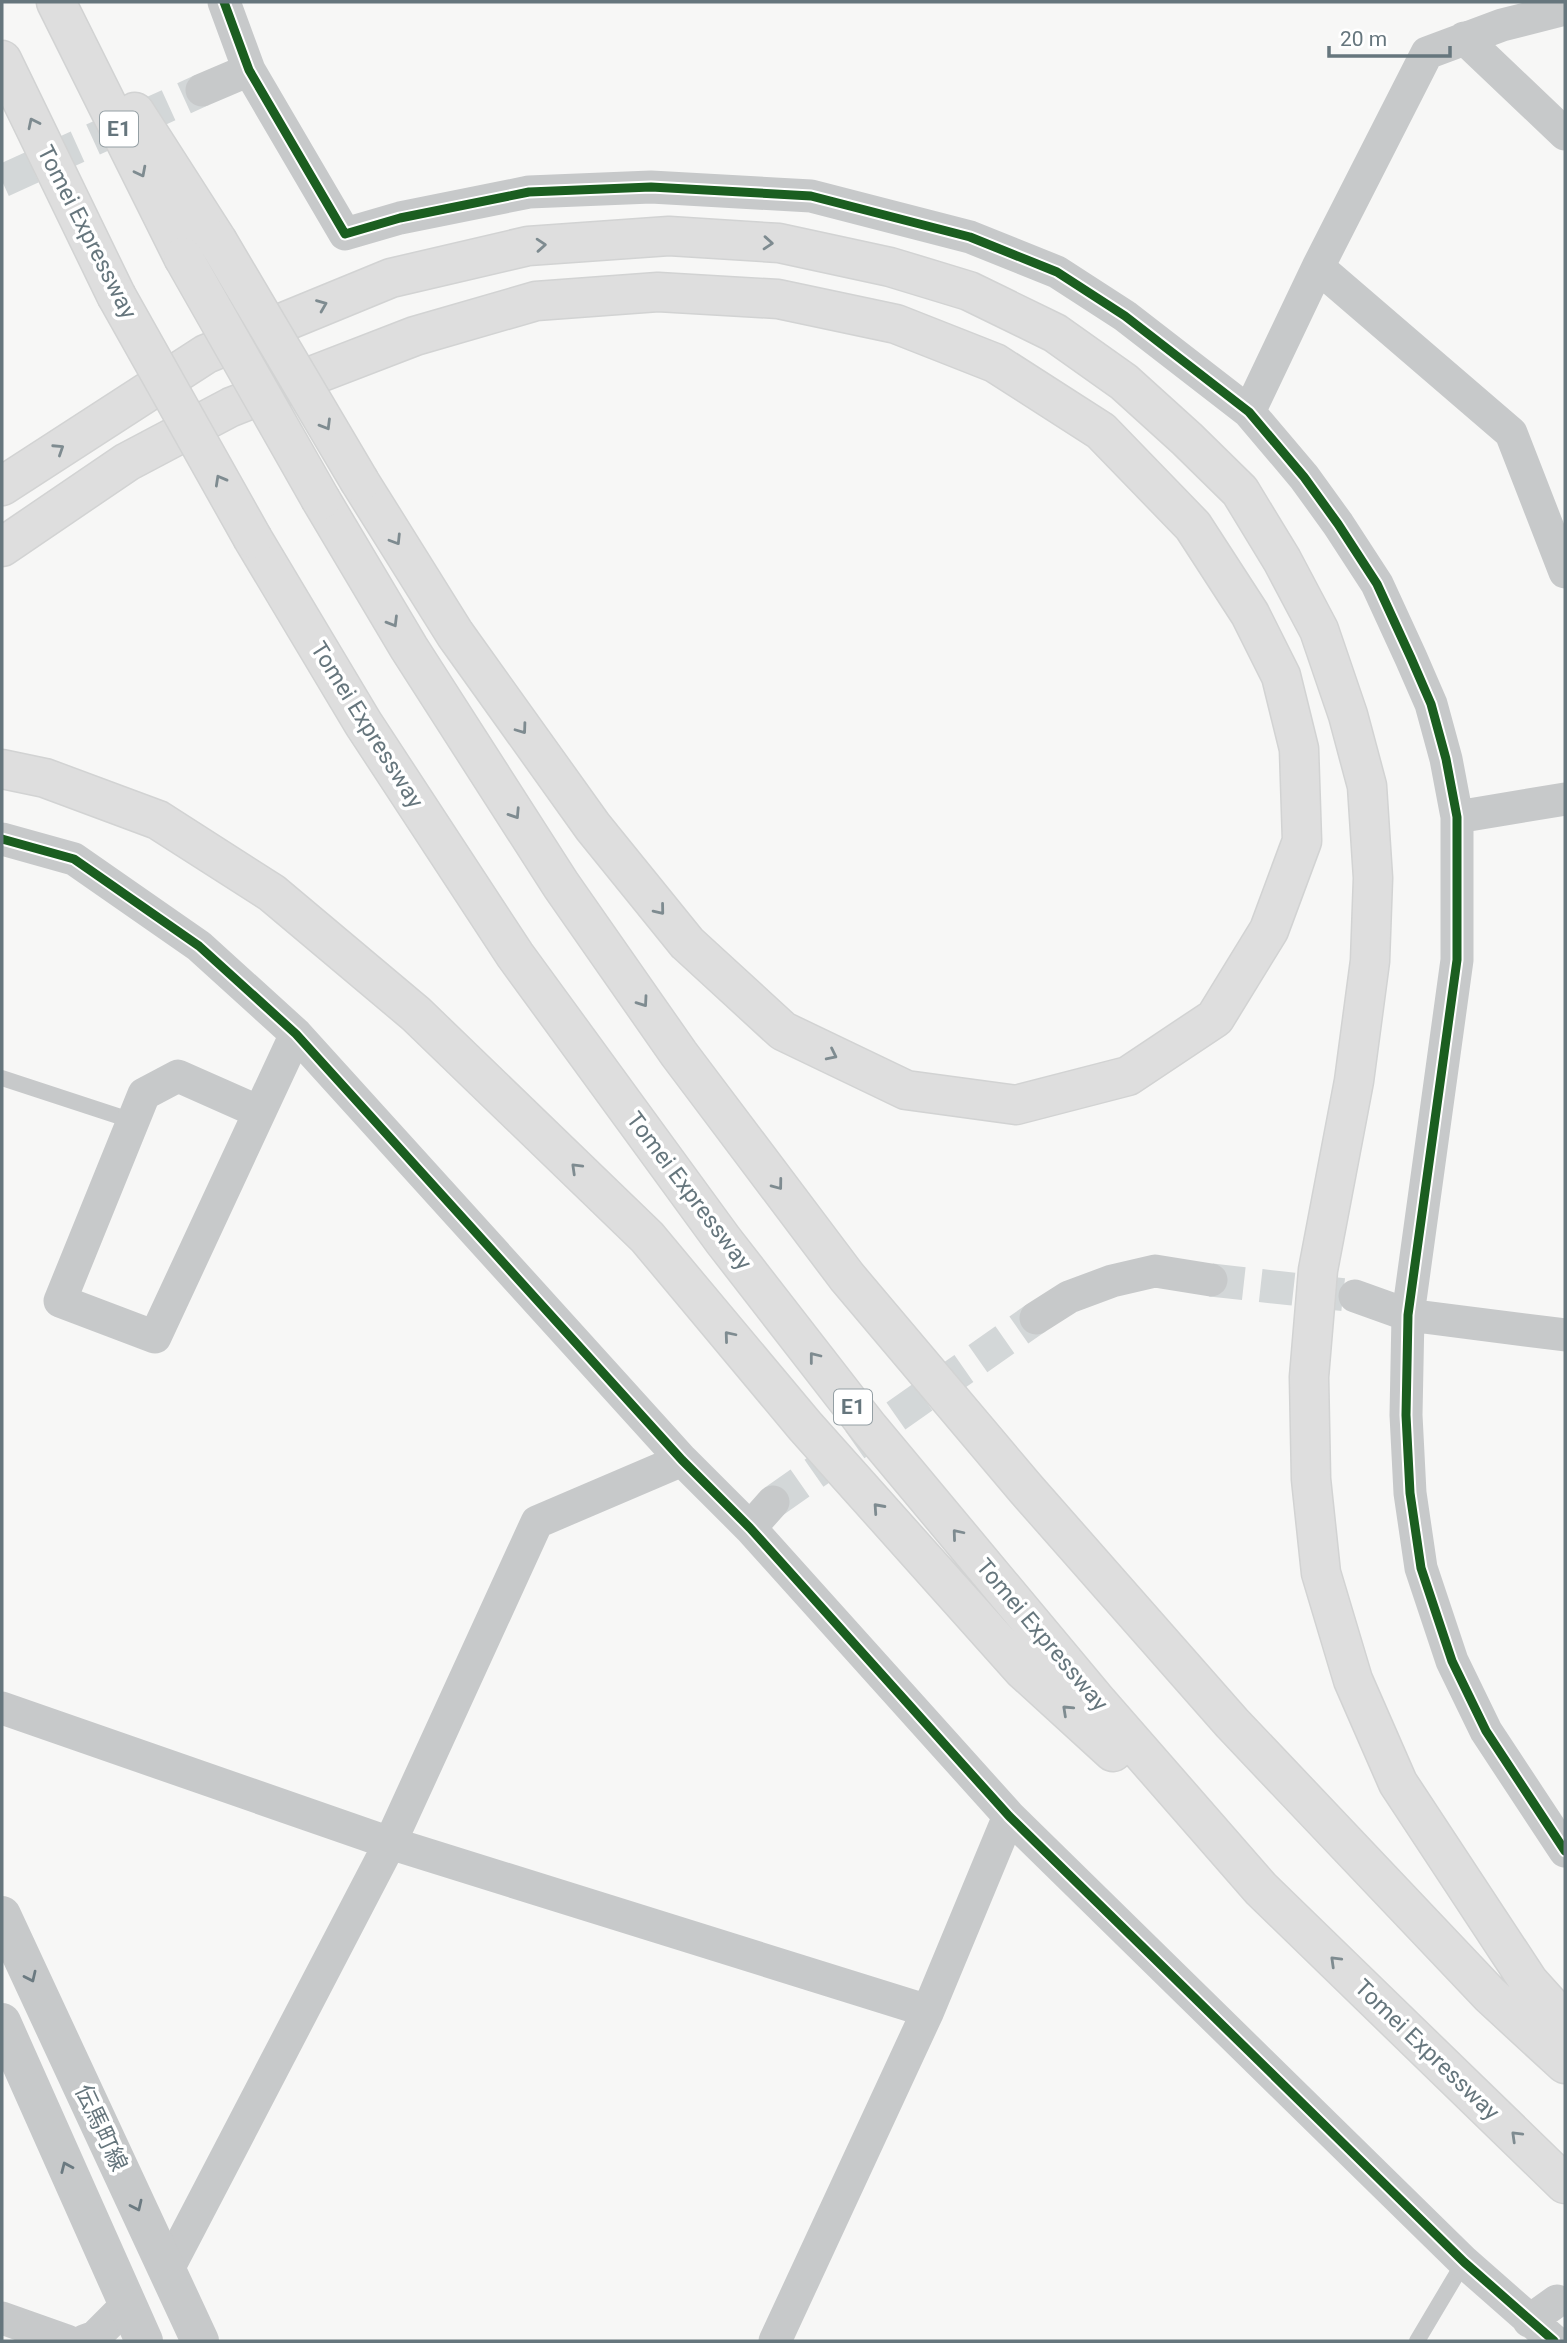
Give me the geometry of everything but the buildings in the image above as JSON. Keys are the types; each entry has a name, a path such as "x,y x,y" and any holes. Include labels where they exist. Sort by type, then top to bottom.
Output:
{"highway":[{"name":"E1","path":"55,2 183,257 409,648 561,885 679,1054 847,1277 1026,1489 1232,1723 1490,1995 1565,2064"},
{"path":"2,547 127,462 231,407 415,336 536,301 658,292 778,299 896,324 995,363 1101,431 1194,526 1250,614 1281,676 1298,749 1302,841 1269,930 1214,1018 1128,1076 1016,1105 906,1090 783,1031 687,943 593,827 454,634 360,482 217,240 64,2"},
{"name":"Tomei Expressway","path":"2,60 116,295 253,539 363,723 515,955 723,1240 877,1438 1095,1699 1261,1889 1565,2184"},
{"path":"2,486 206,354 391,278 527,246 669,236 779,243 890,267 969,291 1055,333 1124,382 1240,491 1282,560 1319,630 1348,715 1367,786 1373,878 1370,961 1354,1081 1318,1270 1309,1377 1311,1479 1321,1573 1353,1680 1398,1783 1529,1982 1565,2022"},
{"path":"2,769 45,778 158,820 272,893 416,1014 647,1237 805,1426 1023,1670 1261,1889"}],"street":[{"path":"225,3 249,70 345,234 400,218 529,192 651,187 811,196 970,237 1057,272 1125,316 1249,412 1304,477 1377,584 1431,704 1446,759 1457,817 1457,960 1408,1315 1406,1415 1410,1493 1422,1567 1452,1661 1486,1731 1565,1851"},
{"path":"1249,412 1318,267 1427,53 1502,24 1565,9"},
{"path":"1464,38 1565,134"},
{"path":"202,90 249,70"},
{"path":"1318,267 1511,433 1565,572"},
{"path":"1457,817 1565,799"},
{"path":"2,839 74,859 199,946 296,1034 682,1460 750,1528 1009,1816 1464,2262 1541,2331 1557,2301"},
{"path":"259,1112 178,1076 144,1094 60,1301 155,1337 296,1034"},
{"path":"1036,1318 1069,1297 1112,1281 1155,1271 1210,1280"},
{"path":"1355,1296 1408,1315 1565,1335"},
{"path":"167,2271 390,1843 537,1522 682,1460"},
{"path":"750,1528 773,1502"},
{"path":"2,1708 390,1843 929,2011"},
{"path":"775,2341 929,2011 1009,1816"},
{"name":"伝馬町線","path":"2,1915 200,2341"},
{"name":"伝馬町線","path":"2,2022 144,2341"},
{"path":"84,2341 95,2336 127,2305"},
{"path":"2,2318 67,2341"}],"lane":[{"path":"2,1078 133,1121"},
{"path":"1417,2341 1464,2262"}],"tunnel":[{"path":"2,181 202,90"},
{"path":"1211,1280 1355,1296"},
{"path":"773,1502 1036,1318"}],"cycle path":[{"path":"224,2 249,70 345,234 400,218 529,192 651,187 811,196 970,237 1057,272 1125,316 1249,412 1304,477 1377,584 1411,658 1431,704 1446,759 1457,817 1457,960 1408,1315 1406,1415 1410,1493 1421,1568 1452,1661 1486,1731 1565,1851"},
{"path":"2,839 74,859 199,946 296,1034 682,1460 750,1528 1009,1816 1464,2262 1554,2341"}]}
